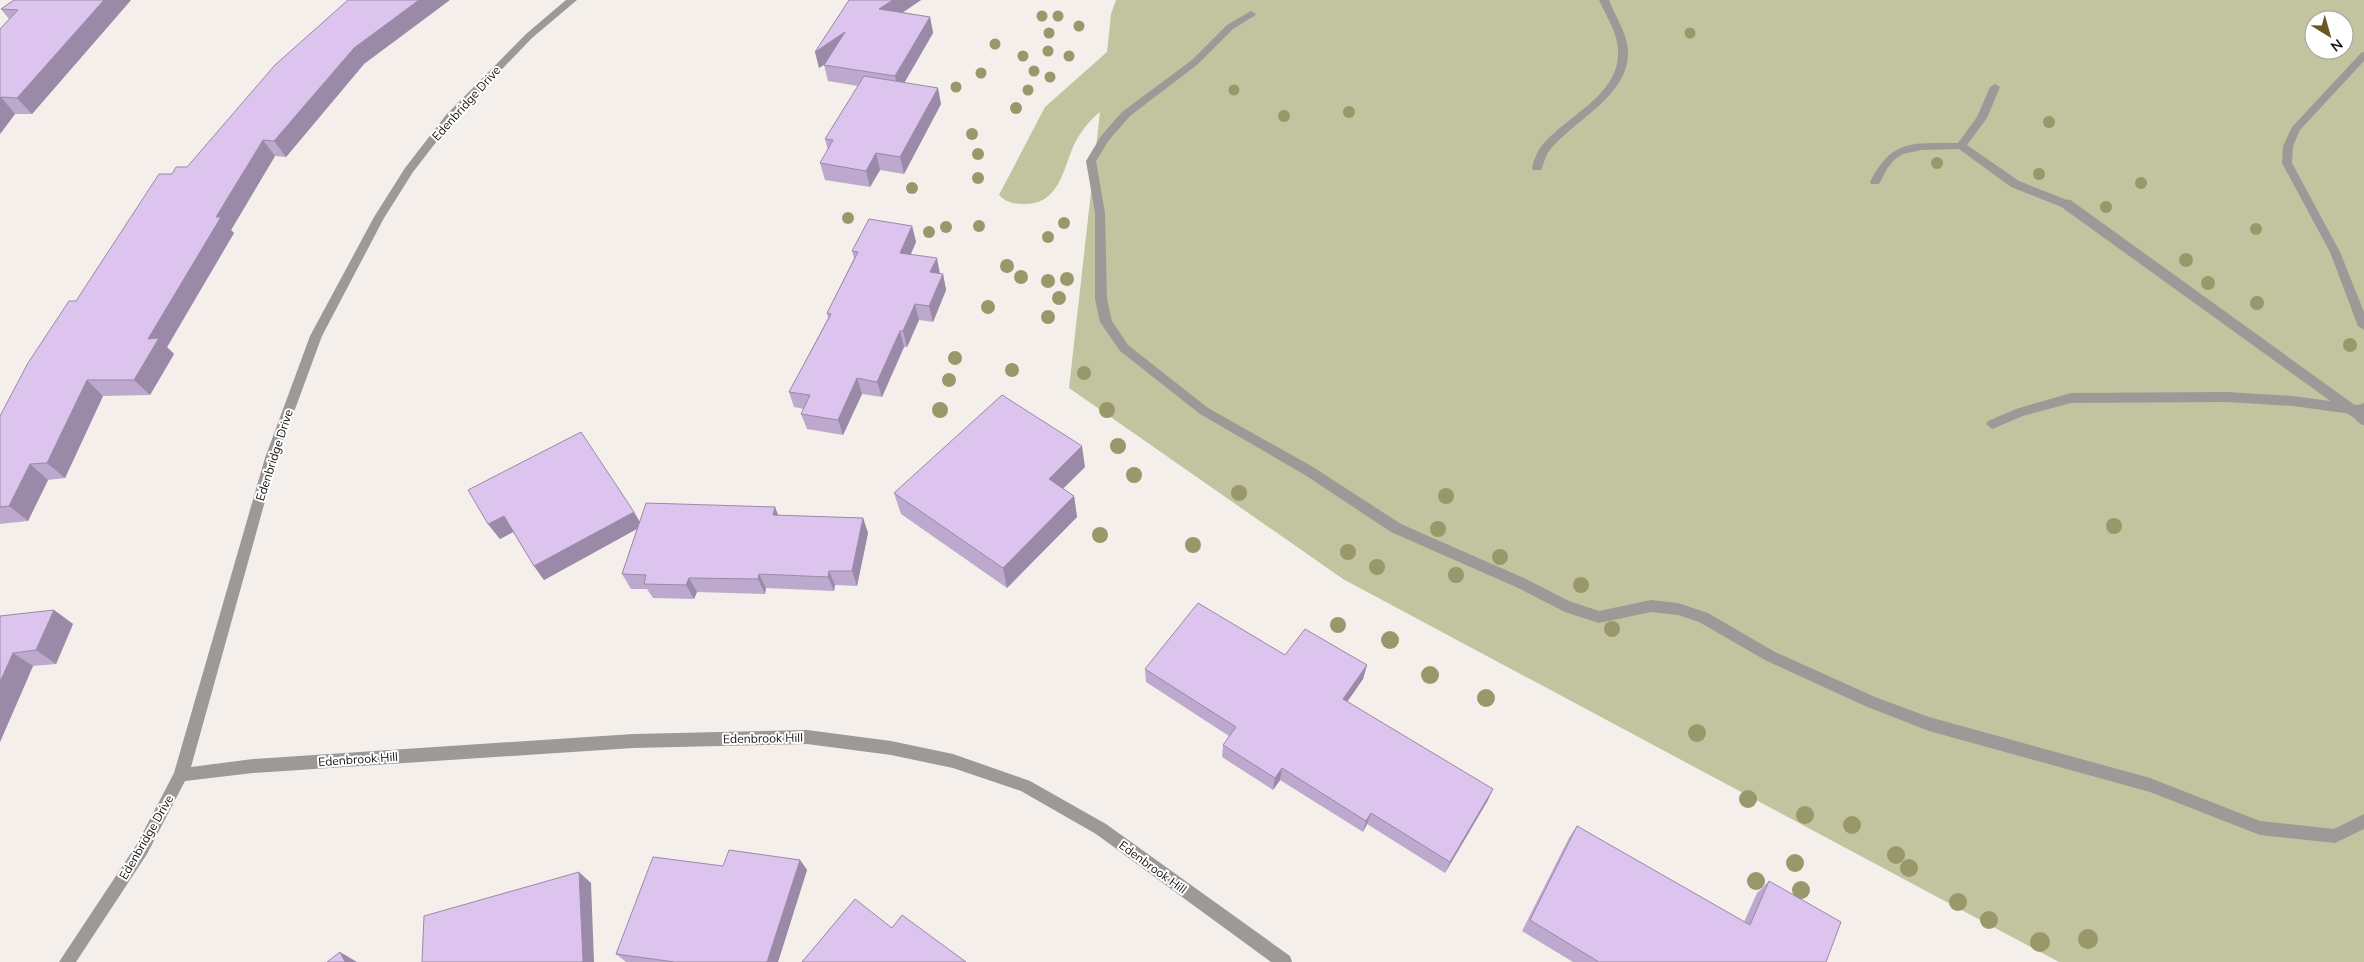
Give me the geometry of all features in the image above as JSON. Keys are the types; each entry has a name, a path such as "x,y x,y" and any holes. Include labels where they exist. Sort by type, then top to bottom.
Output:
{"street":[{"name":"Edenbridge Drive","path":"67,962 142,849 181,774 271,458 316,336 379,217 415,163 457,110 529,36 572,0"},
{"path":"1537,168 1544,150 1612,85 1622,67 1623,50 1604,0"},
{"path":"1252,14 1230,27 1195,62 1126,114 1105,138 1091,161 1100,213 1101,299 1106,322 1124,348 1138,361 1204,411 1309,471 1396,528 1521,582 1565,606 1599,617 1651,606 1678,609 1703,617 1770,656 1878,705 1930,724 2150,785 2260,828 2302,834 2335,836 2364,821"},
{"path":"2364,56 2296,129 2288,146 2287,163 2335,252 2364,326"},
{"path":"1961,146 1982,118 1995,87"},
{"path":"1875,182 1882,166 1893,153 1906,148 1961,146 2015,184 2068,205 2364,418"},
{"path":"1992,424 2020,412 2071,398 2227,397 2293,401 2359,410 2364,408"},
{"name":"Edenbrook Hill","path":"181,774 253,766 642,741 807,737 891,748 952,761 1025,786 1101,829 1284,962"}],"green space":[{"path":"1116,0 2364,0 2364,962 2059,962 1343,579 1069,388 1100,112 1091,120 1079,136 1061,179 1043,200 1034,203 1016,204 999,195 1045,107 1107,52 1111,14"}],"building":[{"path":"14,0 104,0 17,98 0,98 0,29 18,10 1,9"},
{"path":"348,0 419,0 354,48 274,141 263,140 216,217 221,217 148,339 159,338 134,380 87,380 47,463 30,464 9,506 0,507 0,416 28,363 69,301 76,301 159,174 172,174 176,167 187,167 275,65"},
{"path":"849,0 893,0 879,9 930,17 895,76 824,65 845,32 815,52"},
{"path":"864,76 938,88 900,157 876,153 866,171 820,163 833,140 825,139"},
{"path":"869,219 912,226 900,253 937,258 930,272 943,274 929,306 915,304 903,331 900,331 877,382 857,378 838,420 801,414 810,395 789,392 831,314 827,313 858,252 852,251"},
{"path":"1002,395 1082,446 1049,479 1074,496 1003,568 894,493"},
{"path":"581,432 634,512 534,566 504,516 488,524 468,490"},
{"path":"646,503 775,507 773,515 863,518 852,571 829,571 828,577 759,574 758,579 689,578 686,585 644,584 646,575 622,574"},
{"path":"1198,603 1285,655 1305,629 1367,665 1343,699 1493,789 1450,862 1371,813 1366,821 1282,768 1275,778 1223,745 1236,727 1145,669"},
{"path":"54,610 36,650 13,653 0,682 0,616"},
{"path":"1577,826 1750,925 1769,881 1841,922 1826,962 1599,962 1530,920"},
{"path":"729,850 800,860 767,962 675,962 616,954 653,857 723,866"},
{"path":"579,872 583,962 422,962 424,916"},
{"path":"855,899 892,928 902,915 966,962 802,962"},
{"path":"340,952 345,962 327,962"}]}
